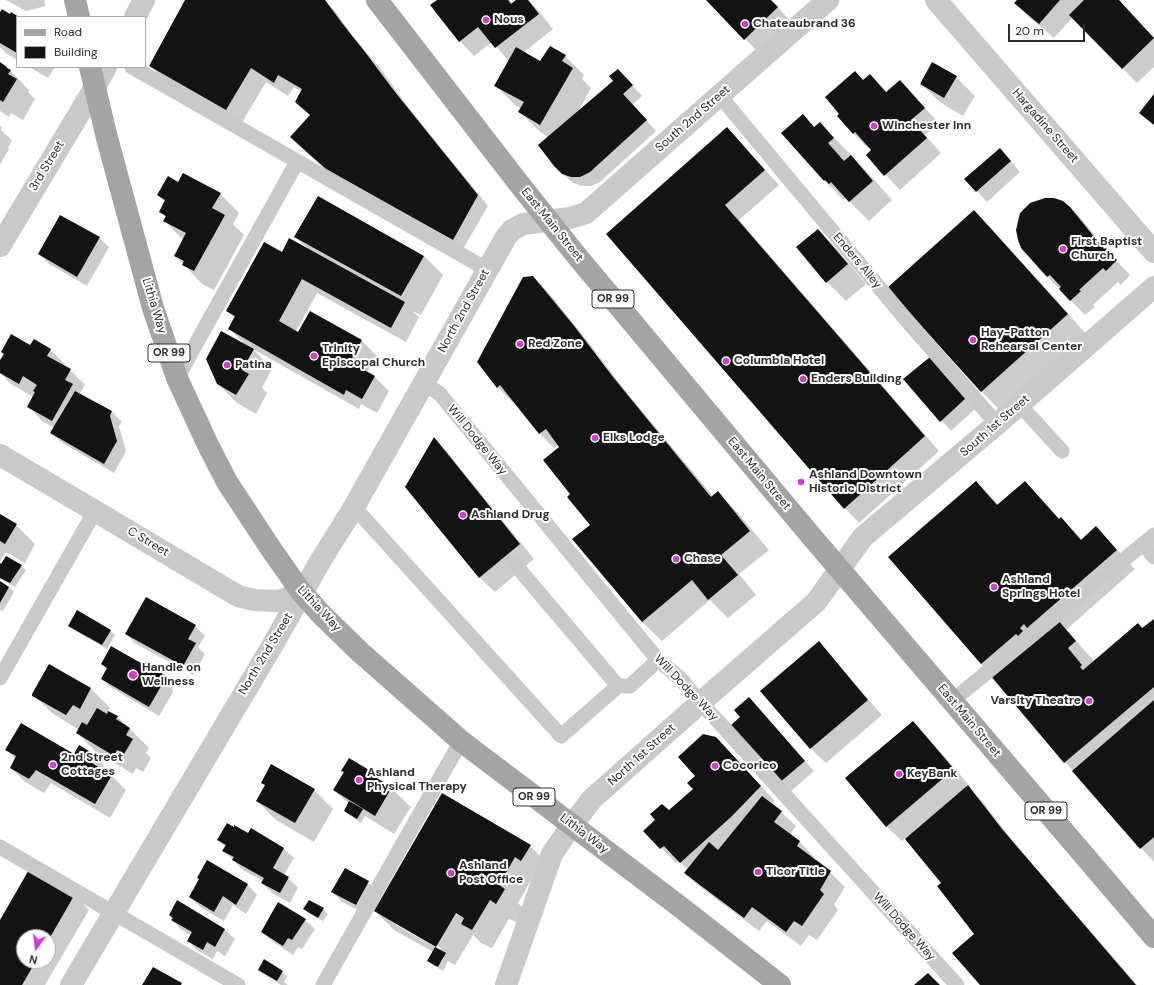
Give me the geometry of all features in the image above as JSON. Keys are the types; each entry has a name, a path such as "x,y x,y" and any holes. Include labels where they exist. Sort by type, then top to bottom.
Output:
{"main road":[{"path":"75,0 79,16"},
{"name":"East Main Street","path":"377,0 548,221 812,537 841,569 1154,937"},
{"name":"Lithia Way","path":"93,77 106,138 153,308 177,378 208,445 228,482 271,549 302,593 360,652 461,741 691,915 780,985"}],"street":[{"path":"135,16 144,0"},
{"name":"South 2nd Street","path":"548,221 570,218 586,212 828,0"},
{"name":"Hargadine Street","path":"936,0 1154,252"},
{"name":"3rd Street","path":"0,246 93,77 105,68"},
{"name":"North 2nd Street","path":"71,985 321,560 354,507 512,230 523,224 548,221"},
{"name":"South 1st Street","path":"841,569 863,537 997,424 1154,287"},
{"name":"C Street","path":"0,455 238,596 254,600 279,601 302,593"},
{"name":"North 1st Street","path":"506,985 552,854 592,799 816,602 841,569"}],"lane":[{"path":"134,68 488,270"},
{"name":"Enders Alley","path":"720,96 903,316 997,424"},
{"path":"177,378 297,162"},
{"name":"Will Dodge Way","path":"424,382 440,394 658,660 682,680 700,703 957,985"},
{"path":"1019,404 1062,451"},
{"path":"354,507 561,736 618,686 630,686 658,660"},
{"path":"0,678 96,511"},
{"path":"952,701 1149,540 1154,557"},
{"path":"513,562 618,686"},
{"path":"323,985 461,741"},
{"path":"0,847 238,985"}],"building":[{"path":"185,0 325,0 395,92 478,195 453,240 326,169 290,137 310,115 295,102 302,89 278,75 274,83 251,68 226,110 149,66"},
{"name":"Nous","path":"437,0 508,0 511,4 516,0 528,0 539,14 495,48 478,27 459,42 430,5"},
{"name":"Chateaubrand 36","path":"706,0 771,0 778,7 744,40"},
{"path":"1017,0 1060,0 1039,24 1014,3"},
{"path":"1084,0 1119,0 1154,38 1122,69 1069,15"},
{"path":"2,9 10,14 11,12 17,16 16,16 16,52 0,43 0,12"},
{"path":"550,46 566,55 562,61 573,68 540,125 518,112 524,102 494,86 516,47 540,61"},
{"path":"0,62 11,70 8,74 17,79 3,102 0,100"},
{"path":"932,62 957,76 944,98 920,84"},
{"path":"618,69 633,85 623,94 647,120 590,172 580,177 571,177 562,174 538,145 613,81 609,76"},
{"path":"855,71 863,80 870,74 886,92 900,80 925,108 911,120 927,138 884,176 866,155 871,150 855,132 853,134 837,116 839,114 825,97"},
{"path":"1154,94 1154,125 1139,113"},
{"path":"803,114 814,127 820,122 834,138 828,143 844,161 851,155 873,181 849,202 831,182 829,184 825,180 824,181 781,133"},
{"path":"727,127 765,170 725,205 925,436 844,509 606,234"},
{"path":"1000,148 1011,161 976,192 964,179"},
{"path":"183,173 221,193 212,208 225,215 194,271 182,265 184,261 174,256 186,233 163,221 166,216 159,212 165,200 157,195 168,176 178,182"},
{"path":"318,196 424,256 401,296 294,237"},
{"name":"First Baptist Church","path":"1045,198 1054,198 1063,201 1070,207 1104,249 1106,248 1117,260 1106,271 1103,268 1079,290 1081,291 1070,301 1059,289 1061,287 1050,275 1047,277 1021,248 1018,240 1016,230 1020,213 1030,203"},
{"path":"974,210 1068,314 981,392 887,288"},
{"path":"60,215 100,237 77,277 38,254"},
{"path":"818,229 848,264 826,283 796,247"},
{"path":"289,238 405,302 391,328 302,279 279,321 298,332 310,311 362,340 350,362 375,376 362,399 346,390 344,395 228,329 235,316 226,311 264,242 282,252"},
{"path":"533,276 711,497 718,491 750,531 721,555 738,575 708,600 692,580 642,622 572,539 590,525 567,497 570,494 543,460 559,447 546,429 539,434 500,385 497,388 477,362 523,277"},
{"name":"Patina","path":"221,331 254,349 242,370 249,374 236,395 217,384 206,359"},
{"path":"11,334 30,345 34,339 51,349 47,356 71,369 65,380 73,384 52,421 27,407 37,385 23,376 19,384 0,373 0,360 4,354 1,352"},
{"path":"930,357 966,398 940,422 903,379"},
{"path":"75,391 112,411 110,416 117,441 104,464 50,433"},
{"name":"Ashland Drug","path":"434,437 520,544 479,578 405,487"},
{"name":"Ashland Springs Hotel","path":"976,481 997,505 1025,481 1059,519 1061,517 1081,540 1096,526 1117,550 1027,628 1024,624 1020,628 1023,631 1018,636 1016,634 981,664 888,557"},
{"path":"0,514 17,524 5,544 0,541"},
{"path":"6,556 22,565 10,583 0,578 0,563 1,564"},
{"path":"0,581 9,587 0,603"},
{"path":"146,597 196,625 188,639 196,643 183,666 125,634"},
{"path":"77,610 111,630 102,645 68,626"},
{"name":"Varsity Theatre","path":"1057,619 1076,641 1068,648 1082,665 1080,667 1083,670 1138,623 1142,628 1154,619 1154,687 1064,763 990,675"},
{"path":"819,641 868,700 810,749 760,691"},
{"name":"Handle on Wellness","path":"111,646 153,670 156,666 161,670 164,681 149,707 101,679 107,668 101,664"},
{"path":"49,664 91,688 80,709 73,705 66,715 32,696"},
{"path":"749,697 805,761 779,783 730,726 740,717 734,710"},
{"path":"1154,700 1154,837 1140,849 1072,771"},
{"path":"97,708 107,714 108,711 118,716 116,719 130,728 126,735 133,739 124,754 117,750 114,756 76,733 82,722 87,725"},
{"name":"KeyBank","path":"913,721 954,769 886,827 845,778"},
{"name":"2nd Street Cottages","path":"21,723 74,754 79,745 94,754 90,762 112,775 95,804 36,770 29,779 10,768 16,756 5,750"},
{"path":"703,734 716,737 761,786 732,816 680,863 664,846 660,849 643,831 655,820 650,814 662,804 669,810 693,789 687,783 695,776 678,757"},
{"name":"Ashland Physical Therapy","path":"349,758 369,770 368,773 392,787 375,816 333,790 344,772 341,771"},
{"path":"271,764 315,789 295,823 256,801 265,785 261,783"},
{"path":"968,785 1002,829 1136,985 980,985 952,953 974,934 937,886 941,883 905,839"},
{"name":"Ashland Post Office","path":"442,793 531,845 521,861 515,857 499,885 505,889 496,904 490,900 472,930 461,924 464,918 456,913 436,947 374,911"},
{"path":"762,796 782,811 774,822 800,841 797,846 831,871 820,890 824,894 802,926 794,921 786,932 752,907 744,918 684,873 709,842 718,850"},
{"path":"349,801 363,809 357,819 344,811"},
{"path":"227,823 234,827 234,825 248,833 251,828 284,848 273,868 289,877 280,893 261,883 264,878 232,860 234,857 222,851 226,845 217,840"},
{"path":"207,860 248,884 236,905 223,896 214,912 189,897"},
{"path":"30,868 75,894 55,929 16,929 16,969 31,969 22,985 0,985 0,920"},
{"path":"345,868 369,881 356,905 331,892"},
{"path":"177,900 225,929 215,947 207,942 203,950 187,941 192,932 171,920 173,918 169,915"},
{"path":"309,900 324,908 318,918 303,909"},
{"path":"278,902 306,919 292,940 288,938 283,946 261,932"},
{"path":"435,947 446,953 438,967 427,961"},
{"path":"264,959 283,971 277,981 258,970"},
{"path":"153,967 182,983 181,985 142,985"},
{"path":"928,973 940,985 914,985"}],"place":[{"name":"Nous","path":"486,20"},
{"name":"Chateaubrand 36","path":"745,24"},
{"name":"Winchester Inn","path":"874,126"},
{"name":"First Baptist Church","path":"1063,249"},
{"name":"Hay-Patton Rehearsal Center","path":"973,340"},
{"name":"Red Zone","path":"520,344"},
{"name":"Trinity Episcopal Church","path":"314,356"},
{"name":"Columbia Hotel","path":"726,361"},
{"name":"Patina","path":"227,365"},
{"name":"Enders Building","path":"803,379"},
{"name":"Elks Lodge","path":"595,438"},
{"name":"Ashland Downtown Historic District","path":"801,482"},
{"name":"Ashland Drug","path":"463,515"},
{"name":"Chase","path":"676,559"},
{"name":"Ashland Springs Hotel","path":"994,587"},
{"name":"Handle on Wellness","path":"133,675"},
{"name":"Varsity Theatre","path":"1089,701"},
{"name":"2nd Street Cottages","path":"53,765"},
{"name":"Cocorico","path":"715,766"},
{"name":"KeyBank","path":"899,774"},
{"name":"Ashland Physical Therapy","path":"359,780"},
{"name":"Ticor Title","path":"758,872"},
{"name":"Ashland Post Office","path":"451,873"}]}
